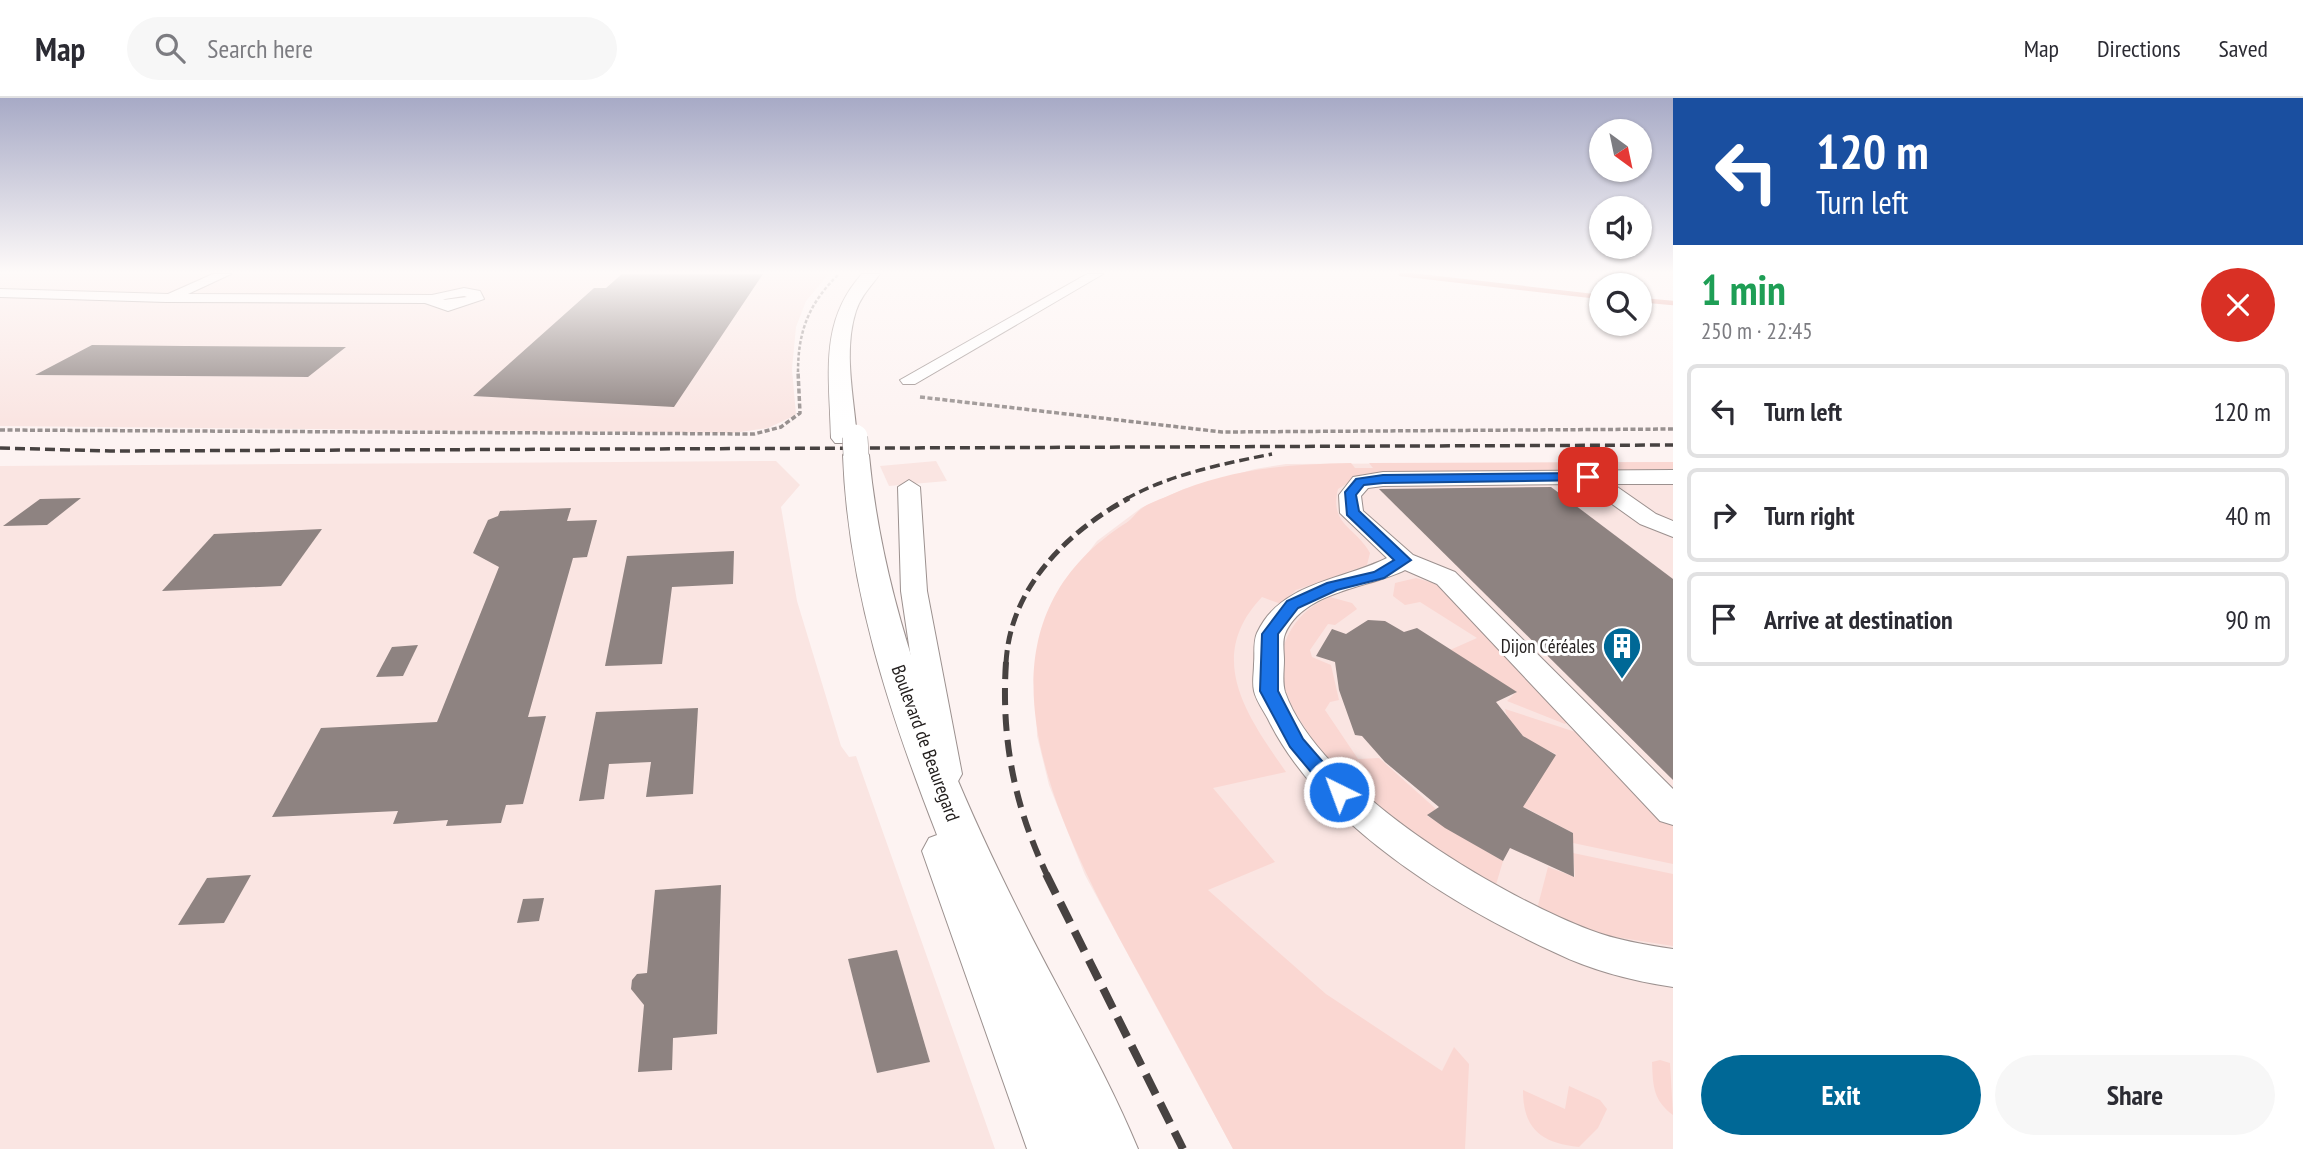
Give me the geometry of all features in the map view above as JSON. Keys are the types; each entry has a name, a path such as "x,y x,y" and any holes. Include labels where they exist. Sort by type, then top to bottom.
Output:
{"main road":[{"name":"Boulevard de Beauregard","path":"846,323 838,348 863,537 880,611 913,719 950,811 1107,1149"},
{"name":"Boulevard de Beauregard","path":"850,446 851,537 886,689 972,926 1058,1149"}],"street":[{"path":"909,380 1009,323"},
{"path":"1588,477 1648,519 1673,530"},
{"path":"1673,477 1383,479 1360,482 1350,495 1352,513 1404,560 1446,578 1673,811"},
{"path":"909,487 914,591 940,736 950,811"},
{"path":"1404,560 1379,575 1332,586 1293,605 1270,634 1269,691 1296,743 1339,792 1420,857 1572,942 1633,962 1673,968"}],"path":[{"path":"0,430 477,435 761,433 792,422 800,413 798,351 802,323"},
{"path":"909,380 905,389 913,396 1222,432 1673,429"}],"shaded area":[{"path":"0,323 798,323 792,369 796,415 768,428 734,433 0,426"},
{"path":"776,461 800,485 781,507 797,601 841,746 849,757 856,756 995,1149 0,1149 0,466"},
{"path":"936,461 947,481 889,486 880,466"},
{"path":"1673,462 1673,1149 1233,1149 1085,875 1049,785 1037,736 1035,668 1043,626 1057,593 1097,541 1141,508 1184,489 1255,469 1286,464"},
{"path":"1673,462 1673,472 1363,474 1338,489 1336,501 1340,518 1370,553 1367,565 1296,590 1281,604 1262,597 1245,620 1236,642 1234,665 1238,687 1246,709 1286,772 1213,788 1275,862 1208,890 1326,994 1442,1071 1454,1047 1469,1064 1465,1149 1233,1149 1082,864 1057,802 1039,740 1034,680 1044,622 1073,569 1147,505 1192,486 1236,474 1304,465 1351,463 1355,468 1373,468 1369,463"},
{"path":"1416,578 1443,586 1573,717 1565,724 1507,701 1516,692 1450,650 1477,638 1420,602 1405,605 1393,596 1395,583"},
{"path":"1330,597 1352,603 1357,609 1335,625 1328,624 1310,650 1312,657 1331,665 1339,700 1330,702 1325,710 1358,759 1379,758 1436,809 1427,816 1503,861 1495,888 1411,832 1360,792 1316,744 1297,715 1281,672 1284,645 1291,629 1302,616"},
{"path":"1505,709 1591,737 1673,822 1673,864 1573,843 1573,833 1503,796 1533,790 1556,754 1532,742 1518,731 1512,725"},
{"path":"1573,853 1673,874 1673,946 1590,933 1537,909 1548,867 1575,877"},
{"path":"1660,1060 1670,1063 1673,1115 1661,1104 1654,1085 1652,1062"},
{"path":"1569,1086 1600,1100 1607,1109 1598,1128 1579,1147 1554,1142 1537,1132 1526,1115 1524,1103 1523,1090 1565,1109"}],"building":[{"path":"555,323 730,323 674,407 473,396"},
{"path":"92,345 346,347 308,377 35,375"},
{"name":"Dijon Céréales","path":"1551,487 1673,579 1673,780 1379,489"},
{"path":"81,498 47,525 3,526 40,499"},
{"path":"571,508 567,521 597,520 587,557 573,558 528,717 546,716 523,804 506,805 501,823 446,826 448,820 393,824 398,811 272,817 321,728 437,722 499,567 473,553 488,520 498,516 500,511"},
{"path":"322,529 281,586 162,591 214,534"},
{"path":"734,551 733,584 672,587 662,664 605,666 627,556"},
{"path":"1368,620 1385,621 1404,632 1417,628 1517,692 1496,702 1523,736 1556,755 1523,807 1573,833 1574,877 1510,848 1503,861 1445,828 1427,815 1439,807 1385,762 1362,736 1355,735 1339,690 1335,662 1316,656 1332,629 1346,634"},
{"path":"418,645 403,676 376,677 392,647"},
{"path":"698,708 693,794 646,797 651,762 609,764 604,799 579,801 596,712"},
{"path":"251,875 224,923 178,925 207,878"},
{"path":"721,885 717,1034 673,1038 672,1070 638,1072 644,1005 631,989 632,980 637,974 647,973 655,890"},
{"path":"544,898 539,921 517,923 523,899"},
{"path":"897,950 930,1062 877,1073 848,959"}],"railway":[{"path":"0,448 110,451 1673,445"},
{"path":"1126,499 1179,476 1272,454"},
{"path":"1006,663 1010,635 1030,586 1064,545 1084,527 1129,498"},
{"path":"1006,662 1006,718 1012,771 1026,823 1047,875"},
{"path":"1046,874 1183,1149"}],"place":[{"name":"Dijon Céréales","path":"1622,680"}],"route":[{"path":"1339,792 1296,743 1269,691 1270,634 1293,605 1332,586 1379,575 1404,560 1352,513 1350,495 1360,482 1383,479 1588,477"}]}
